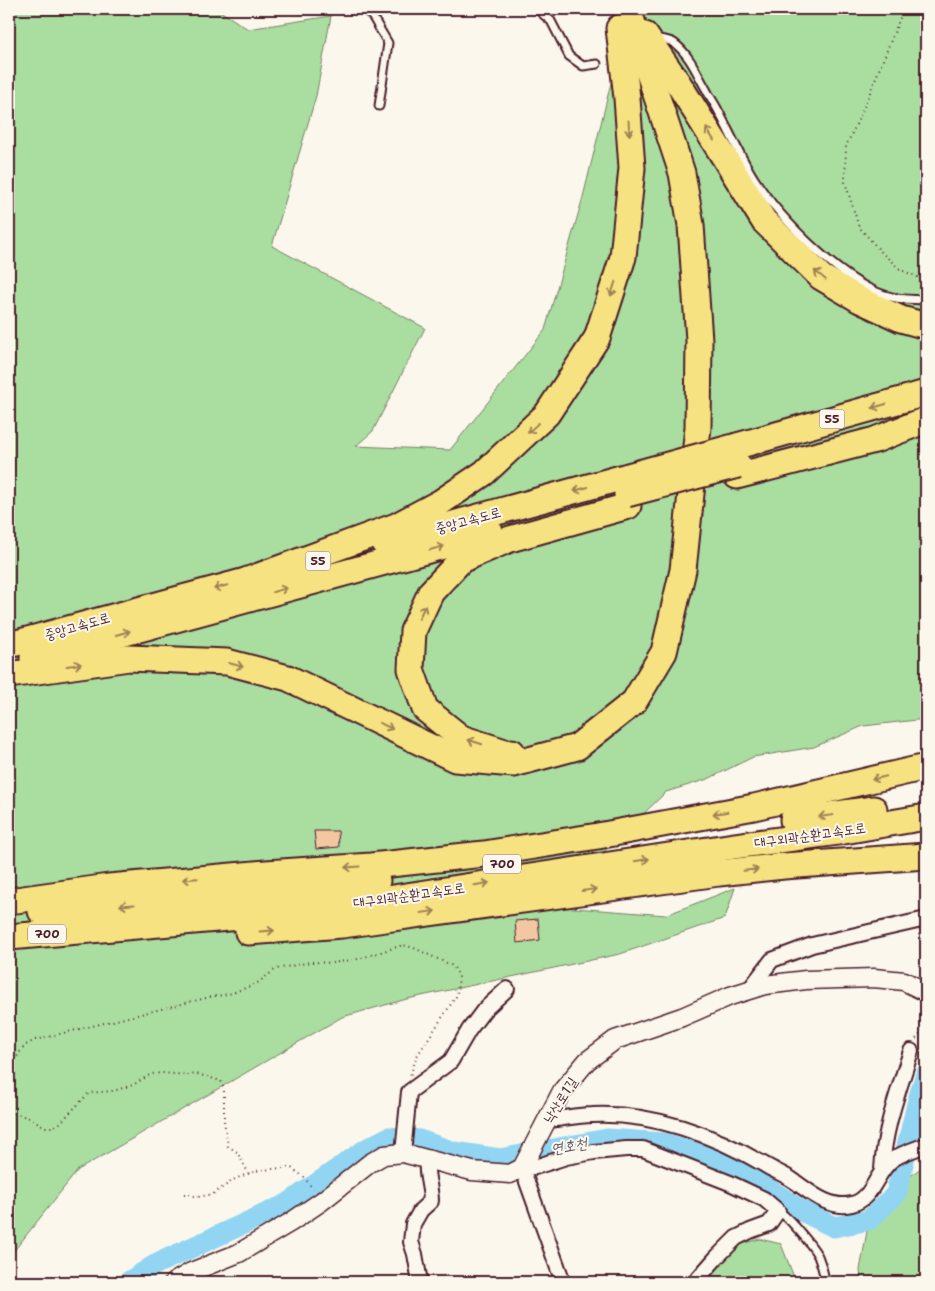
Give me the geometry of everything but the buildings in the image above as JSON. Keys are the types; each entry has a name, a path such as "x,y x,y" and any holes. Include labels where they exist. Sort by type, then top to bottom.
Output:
{"highway":[{"path":"622,15 655,48 764,221 821,277 860,300 901,319 926,326"},
{"path":"622,15 668,174 679,243 684,341 682,425 671,572 650,651 624,694 570,738 508,753 461,738 425,710 411,669 413,631 431,592 461,560 627,492"},
{"path":"248,580 396,526 441,502 484,473 547,414 597,338 623,257 632,168 622,15"},
{"path":"9,675 129,658 227,662 288,678 455,759 514,764 577,747 634,702 664,652 683,570 698,427 699,340 691,225 682,173 622,15"},
{"name":"중앙고속도로","path":"737,462 926,392"},
{"name":"중앙고속도로","path":"9,665 504,530 627,492 926,412"},
{"path":"737,462 875,440 926,420"},
{"name":"중앙고속도로","path":"9,645 248,580 627,492"},
{"path":"9,901 144,884 371,866 484,854 598,836 754,807 926,767"},
{"name":"대구외곽순환고속도로","path":"9,912 76,909 276,894 479,868 926,800"},
{"name":"대구외곽순환고속도로","path":"9,937 184,923 352,903 838,832 926,817"},
{"path":"9,946 218,935 342,925 682,877 784,866 926,856"}],"street":[{"path":"749,990 772,960 812,945 926,919"},
{"name":"낙산로1길","path":"522,1168 562,1091 587,1062 615,1040 682,1017 730,996 765,985 806,980 874,978 904,981 926,992"},
{"path":"403,1150 409,1092 450,1061 484,1010 507,989"},
{"path":"882,1170 889,1119 911,1051"},
{"path":"547,1120 592,1114 620,1116 695,1131 757,1160 824,1201 839,1206 854,1204 864,1197 875,1185 882,1170 892,1159 926,1145"},
{"path":"174,1282 191,1272 239,1253 292,1222 370,1163 384,1155 403,1150 427,1160 481,1171 510,1174 522,1168 535,1167 566,1157 626,1148 643,1149 730,1183 764,1199 778,1211 769,1224 750,1230 736,1238 695,1282"},
{"path":"420,1282 412,1242 413,1224 421,1210 431,1201 431,1188 426,1172 427,1160"},
{"path":"522,1168 563,1282"}],"lane":[{"path":"365,9 372,16 388,43 379,106"},
{"path":"537,9 551,21 569,56 583,66 597,64"},
{"path":"659,39 672,41 686,54 695,67 755,181 786,220 808,243 836,267 882,294 893,298 926,300"},
{"path":"778,1211 785,1214 818,1256 825,1282"}],"path":[{"path":"906,9 900,18 862,112 846,146 845,182 859,227 882,253 901,270 920,278 926,276"},
{"path":"9,1069 24,1046 42,1038 210,996 229,994 256,984 276,969 311,962 332,963 358,959 402,945 443,960 453,966 458,976 457,995 417,1056 409,1079 409,1092"},
{"path":"911,1051 915,1040 926,1027"},
{"path":"9,1111 32,1119 45,1127 51,1127 59,1124 71,1113 88,1093 133,1085 151,1074 198,1074 206,1076 221,1081 224,1090 224,1121 228,1146 237,1152 248,1174"},
{"path":"184,1194 198,1198 213,1194 235,1179 255,1171 290,1167 304,1178 317,1194"}],"green space":[{"path":"9,9 217,9 248,29 331,16 316,96 272,246 425,328 373,431 356,446 450,450 545,330 583,197 629,9 926,9 926,719 863,726 814,747 753,757 708,779 666,792 548,906 666,915 735,888 725,918 620,954 407,999 342,1017 78,1170 9,1257"},
{"path":"926,1164 926,1282 861,1282 860,1270 869,1220 905,1180"},
{"path":"760,1239 781,1244 796,1282 704,1282 729,1247"}],"waterway":[{"name":"연호천","path":"128,1282 158,1263 287,1204 366,1149 389,1137 419,1140 454,1152 500,1159 607,1139 664,1143 731,1164 802,1211 834,1227 869,1220 896,1194 926,1074"}]}
